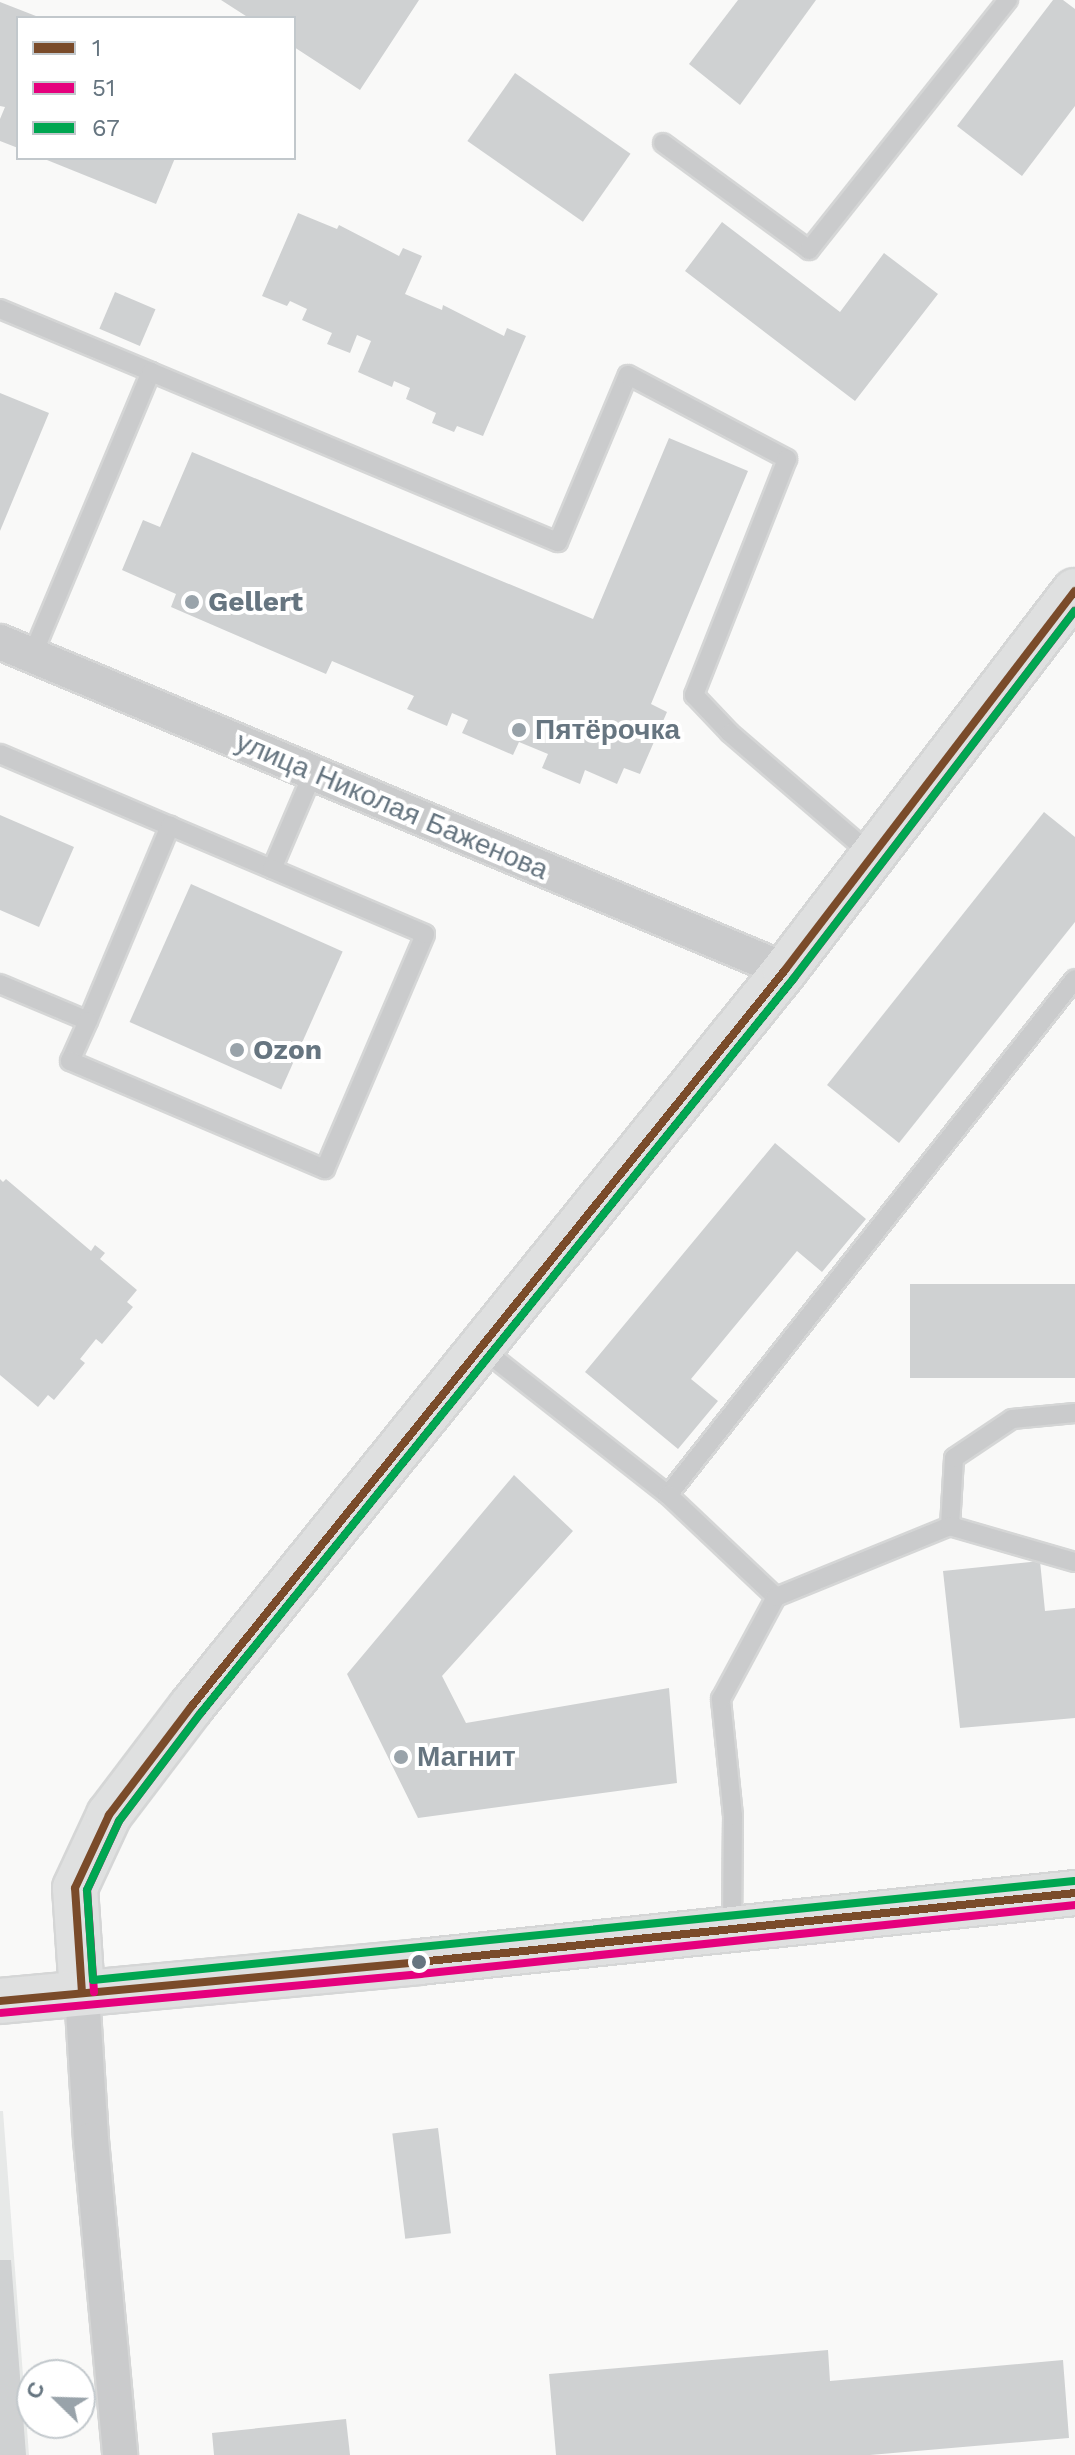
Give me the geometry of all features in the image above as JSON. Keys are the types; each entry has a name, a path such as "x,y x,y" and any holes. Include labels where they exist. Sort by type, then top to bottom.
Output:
{"street":[{"path":"120,2455 91,2140 75,1888 109,1815 480,1347 785,970 1075,591"},
{"name":"улица Николая Баженова","path":"0,642 785,970"},
{"path":"0,2001 732,1930 1075,1893"}],"lane":[{"path":"663,143 809,250 1008,0"},
{"path":"0,309 558,542 628,375 787,459 694,695 730,733 872,855"},
{"path":"32,656 151,372"},
{"path":"0,754 272,869 425,934 325,1169 70,1061 170,826"},
{"path":"272,869 313,773"},
{"path":"668,1495 1075,979"},
{"path":"0,984 88,1021"},
{"path":"480,1347 668,1495 776,1597"},
{"path":"950,1526 954,1458 1012,1419 1075,1413"},
{"path":"732,1930 733,1816 721,1699 776,1597 950,1526 1075,1562"}],"shaded area":[{"path":"0,2111 3,2111 22,2359 16,2359 16,2439 28,2439 29,2455 0,2455"}],"building":[{"path":"221,0 419,0 360,90 296,48 296,16 246,16"},
{"path":"738,0 816,0 740,105 689,64"},
{"path":"1053,0 1063,0 1075,9 1075,106 1022,176 957,126"},
{"path":"0,2 36,16 16,16 16,147 0,141 0,119 5,107 0,106"},
{"path":"515,73 631,154 583,222 467,141"},
{"path":"47,160 174,160 156,204"},
{"path":"298,213 337,229 339,225 399,256 403,248 422,256 405,294 442,310 443,305 504,336 507,328 526,336 483,436 457,426 454,432 432,423 436,413 406,399 410,388 394,381 392,387 358,372 371,341 357,335 350,353 327,344 332,333 302,320 307,309 290,301 287,306 262,296"},
{"path":"722,222 840,312 884,253 938,294 855,401 685,271"},
{"path":"115,292 156,309 140,346 99,329"},
{"path":"0,393 49,413 0,531"},
{"path":"669,438 748,471 651,704 667,712 640,774 624,768 617,784 585,770 580,784 542,768 548,754 519,742 513,755 462,733 468,720 452,713 447,726 407,709 414,696 332,661 326,674 171,607 176,594 122,570 143,520 160,527 192,452 593,619"},
{"path":"1044,812 1075,837 1075,922 899,1143 827,1085"},
{"path":"0,815 74,847 39,927 0,910"},
{"path":"191,884 343,952 281,1089 130,1022"},
{"path":"775,1143 866,1219 822,1272 797,1251 691,1379 718,1401 678,1449 585,1372"},
{"path":"0,1179 3,1182 6,1179 91,1251 95,1245 105,1253 100,1259 137,1290 127,1302 133,1307 102,1344 96,1339 80,1359 85,1363 54,1400 48,1395 38,1407 0,1375"},
{"path":"910,1284 1075,1284 1075,1378 910,1378"},
{"path":"514,1475 573,1531 442,1676 466,1723 669,1688 677,1783 418,1818 347,1674"},
{"path":"1040,1561 1045,1611 1075,1608 1075,1718 960,1728 943,1571"},
{"path":"438,2128 451,2233 405,2239 392,2134"},
{"path":"0,2260 11,2260 19,2359 16,2359 16,2439 25,2439 26,2455 0,2455"},
{"path":"828,2350 830,2381 1063,2360 1069,2438 870,2455 556,2455 549,2374"},
{"path":"346,2419 350,2455 214,2455 212,2433"}],"transit line":[{"name":"1","path":"82,1993 75,1888 109,1815 191,1707 785,970 1075,591"},
{"name":"51","path":"94,1992 87,1890 119,1821 200,1714 794,978 1075,611"},
{"name":"67","path":"1074,1881 93,1980 87,1890 119,1821 200,1714 794,978 1075,611"},
{"name":"1","path":"0,2001 419,1962 1075,1893"},
{"name":"51","path":"1,2013 420,1974 1075,1905"}],"place":[{"name":"Gellert","path":"192,602"},
{"name":"Пятёрочка","path":"519,730"},
{"name":"Ozon","path":"237,1050"},
{"name":"Магнит","path":"401,1757"}]}
